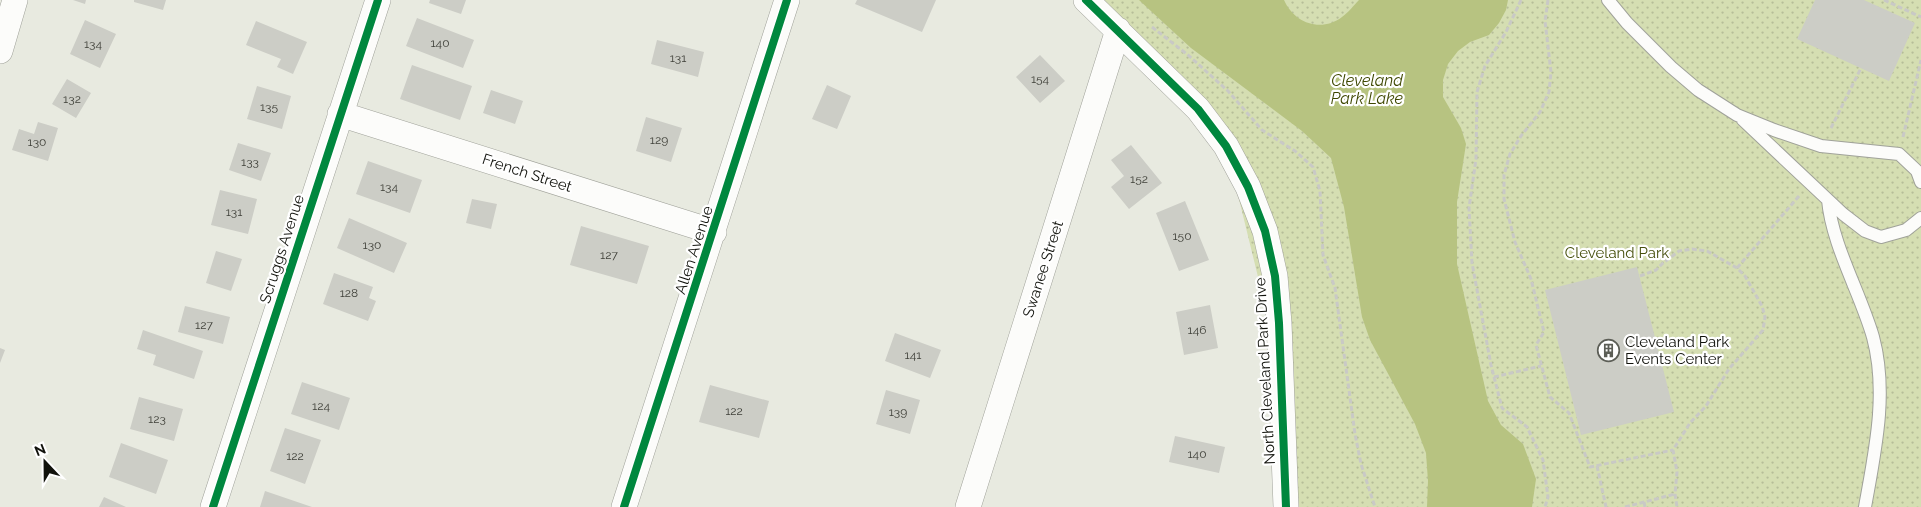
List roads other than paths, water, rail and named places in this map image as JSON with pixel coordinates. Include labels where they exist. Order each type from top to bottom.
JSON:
[{"type":"street","points":[[0,51],[15,0]]},
{"type":"street","name":"Scruggs Avenue","points":[[214,507],[378,0]]},
{"type":"street","name":"Allen Avenue","points":[[624,507],[714,232],[787,0]]},
{"type":"street","name":"North Cleveland Park Drive","points":[[1086,0],[1198,109],[1226,146],[1248,187],[1265,231],[1275,276],[1279,323],[1286,507]]},
{"type":"street","name":"Swanee Street","points":[[968,507],[1118,30]]},
{"type":"street","name":"French Street","points":[[340,114],[714,232]]},
{"type":"lane","points":[[1608,0],[1626,23],[1671,67],[1698,90],[1737,115],[1828,200],[1865,231],[1881,237],[1906,230],[1921,218]]},
{"type":"lane","points":[[1737,115],[1821,146],[1899,154],[1917,172],[1921,182]]},
{"type":"lane","points":[[1828,200],[1830,221],[1873,338],[1879,371],[1880,402],[1874,458],[1865,507]]},
{"type":"water","name":"Cleveland Park Lake","points":[[1139,0],[1284,0],[1294,15],[1301,20],[1317,25],[1334,22],[1359,0],[1508,0],[1506,10],[1499,23],[1489,35],[1470,42],[1458,51],[1448,64],[1443,80],[1443,97],[1461,128],[1466,144],[1457,202],[1457,264],[1488,401],[1501,425],[1523,444],[1536,479],[1532,507],[1427,507],[1426,453],[1415,424],[1370,340],[1362,317],[1344,207],[1331,158],[1302,131],[1191,48]]},
{"type":"place","name":"Cleveland Park Events Center","points":[[1609,351]]},
{"type":"park label","name":"Cleveland Park","points":[[1617,253]]}]
